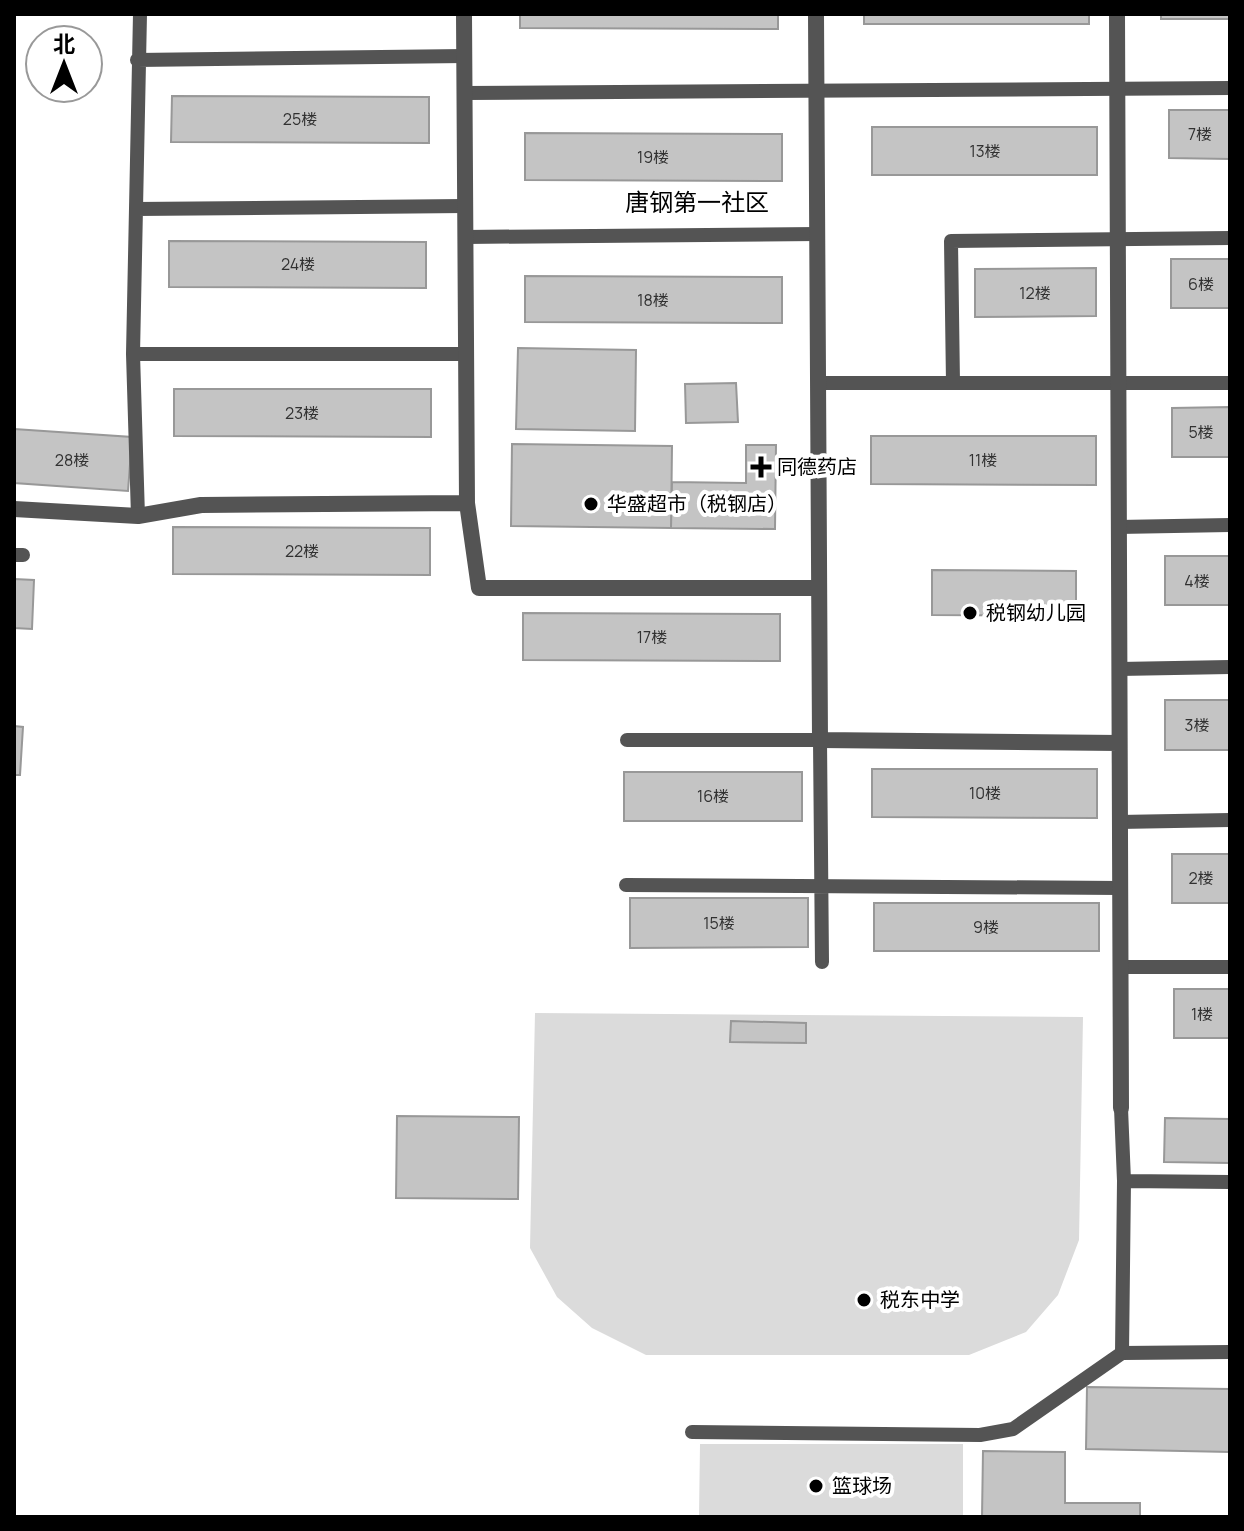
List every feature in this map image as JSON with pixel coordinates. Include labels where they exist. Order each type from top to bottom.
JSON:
[{"type":"street","points":[[464,14],[467,503],[479,588],[819,588]]},
{"type":"street","points":[[816,14],[820,740],[1119,743]]},
{"type":"street","points":[[1117,14],[1121,1108]]},
{"type":"street","points":[[14,509],[138,516],[201,505],[467,503]]},
{"type":"lane","points":[[138,516],[133,354],[140,14]]},
{"type":"lane","points":[[137,60],[465,56]]},
{"type":"lane","points":[[465,93],[1230,88]]},
{"type":"lane","points":[[136,209],[465,206]]},
{"type":"lane","points":[[465,237],[818,234]]},
{"type":"lane","points":[[953,383],[951,241],[1230,238]]},
{"type":"lane","points":[[133,354],[465,354]]},
{"type":"lane","points":[[818,383],[1230,383]]},
{"type":"lane","points":[[1118,527],[1230,525]]},
{"type":"lane","points":[[1119,669],[1230,667]]},
{"type":"lane","points":[[627,740],[820,740],[822,962]]},
{"type":"lane","points":[[1119,822],[1230,820]]},
{"type":"lane","points":[[626,885],[1120,888]]},
{"type":"lane","points":[[1120,967],[1230,967]]},
{"type":"lane","points":[[1121,1108],[1124,1181],[1122,1353]]},
{"type":"lane","points":[[1124,1181],[1230,1182]]},
{"type":"lane","points":[[692,1432],[980,1435],[1013,1429],[1122,1353],[1230,1352]]},
{"type":"shaded area","points":[[535,1013],[1083,1017],[1079,1240],[1058,1295],[1026,1332],[969,1355],[646,1355],[592,1328],[557,1297],[530,1248]]},
{"type":"shaded area","points":[[700,1444],[963,1444],[963,1517],[699,1517]]},
{"type":"building","points":[[520,14],[778,14],[778,29],[520,28]]},
{"type":"building","points":[[864,14],[1089,14],[1089,24],[864,24]]},
{"type":"building","points":[[1161,14],[1230,14],[1230,19],[1161,19]]},
{"type":"building","points":[[172,96],[429,97],[429,143],[171,142]]},
{"type":"building","points":[[1169,110],[1230,110],[1230,159],[1169,158]]},
{"type":"building","points":[[872,127],[1097,127],[1097,175],[872,175]]},
{"type":"building","points":[[525,133],[782,134],[782,181],[525,180]]},
{"type":"building","points":[[169,241],[426,242],[426,288],[169,287]]},
{"type":"building","points":[[1171,259],[1230,259],[1230,308],[1171,308]]},
{"type":"building","points":[[1096,268],[1096,316],[975,317],[975,269]]},
{"type":"building","points":[[525,276],[782,277],[782,323],[525,322]]},
{"type":"building","points":[[518,348],[636,350],[635,431],[516,429]]},
{"type":"building","points":[[736,383],[738,422],[686,423],[685,384]]},
{"type":"building","points":[[174,389],[431,389],[431,437],[174,436]]},
{"type":"building","points":[[1230,407],[1230,457],[1172,457],[1172,408]]},
{"type":"building","points":[[14,429],[132,437],[128,491],[14,483]]},
{"type":"building","points":[[871,436],[1096,436],[1096,485],[871,484]]},
{"type":"building","name":"华盛超市（税钢店）","points":[[512,444],[672,446],[671,528],[511,526]]},
{"type":"building","points":[[746,445],[776,445],[775,529],[671,528],[672,482],[746,483]]},
{"type":"building","points":[[173,527],[430,528],[430,575],[173,574]]},
{"type":"building","points":[[1165,556],[1230,556],[1230,605],[1165,605]]},
{"type":"building","points":[[932,570],[1076,571],[1076,616],[932,615]]},
{"type":"building","points":[[14,579],[34,580],[32,629],[14,628]]},
{"type":"building","points":[[523,613],[780,614],[780,661],[523,660]]},
{"type":"building","points":[[1165,700],[1230,700],[1230,750],[1165,750]]},
{"type":"building","points":[[14,726],[23,727],[20,775],[14,775]]},
{"type":"building","points":[[872,769],[1097,769],[1097,818],[872,817]]},
{"type":"building","points":[[624,772],[802,772],[802,821],[624,821]]},
{"type":"building","points":[[1172,854],[1230,854],[1230,903],[1172,903]]},
{"type":"building","points":[[630,898],[808,898],[808,947],[630,948]]},
{"type":"building","points":[[874,903],[1099,903],[1099,951],[874,951]]},
{"type":"building","points":[[1174,989],[1230,989],[1230,1038],[1174,1038]]},
{"type":"building","points":[[731,1021],[806,1023],[806,1043],[730,1042]]},
{"type":"building","points":[[397,1116],[519,1117],[518,1199],[396,1198]]},
{"type":"building","points":[[1165,1118],[1230,1119],[1230,1163],[1164,1162]]},
{"type":"building","points":[[1087,1387],[1230,1389],[1230,1452],[1086,1449]]},
{"type":"building","points":[[983,1451],[1065,1452],[1065,1503],[1140,1503],[1140,1517],[982,1517]]},
{"type":"place","name":"同德药店","points":[[761,467]]},
{"type":"place","name":"华盛超市（税钢店）","points":[[591,504]]},
{"type":"place","name":"税钢幼儿园","points":[[970,613]]},
{"type":"place","name":"税东中学","points":[[864,1300]]},
{"type":"place","name":"篮球场","points":[[816,1486]]},
{"type":"district","name":"唐钢第一社区","points":[[697,203]]}]
